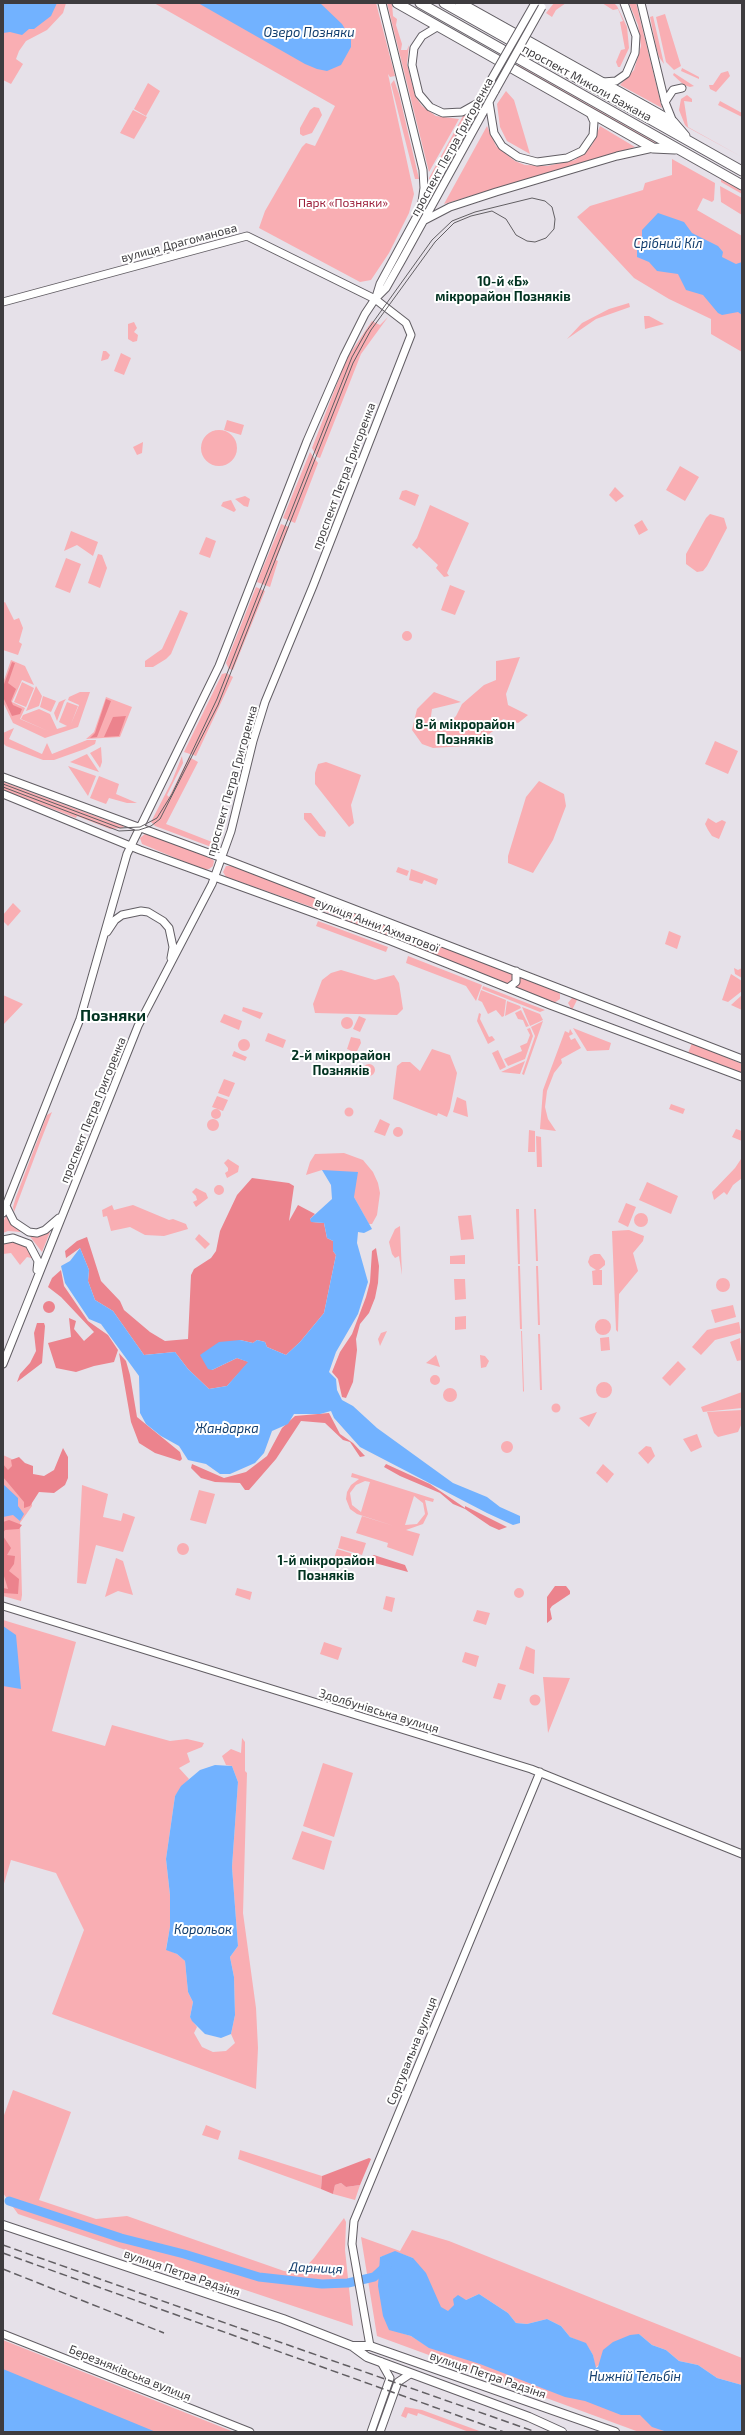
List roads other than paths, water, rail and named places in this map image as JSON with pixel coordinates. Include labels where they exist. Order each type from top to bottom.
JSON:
[{"type":"highway","points":[[397,3],[653,148],[679,149]]},
{"type":"highway","name":"проспект Миколи Бажана","points":[[420,3],[742,185]]},
{"type":"highway","name":"проспект Миколи Бажана","points":[[444,3],[742,171]]},
{"type":"highway","points":[[462,4],[673,122],[695,145]]},
{"type":"main road","points":[[382,3],[423,170],[424,188],[419,212]]},
{"type":"main road","name":"проспект Петра Григоренка","points":[[4,1210],[80,1020],[119,879],[131,846],[219,666],[313,428],[347,350],[375,299],[380,284],[419,212],[535,3]]},
{"type":"main road","points":[[603,82],[614,82],[621,78],[630,68],[634,57],[636,36],[624,3]]},
{"type":"main road","points":[[641,3],[665,102],[673,122]]},
{"type":"main road","name":"проспект Петра Григоренка","points":[[375,299],[386,288],[543,5]]},
{"type":"main road","points":[[437,27],[422,36],[414,48],[412,65],[419,94],[430,107],[443,113],[462,112],[479,102]]},
{"type":"main road","name":"проспект Миколи Бажана","points":[[665,102],[672,90],[682,88]]},
{"type":"main road","points":[[489,102],[494,133],[502,146],[518,157],[537,162],[567,158],[582,151],[593,135],[594,122],[591,114]]},
{"type":"main road","points":[[424,220],[450,207],[496,192],[617,156],[653,148]]},
{"type":"main road","name":"вулиця Драгоманова","points":[[3,302],[247,236],[375,299]]},
{"type":"main road","name":"проспект Петра Григоренка","points":[[3,1364],[138,1026],[214,878],[222,858],[231,831],[253,741],[265,702],[313,586],[411,335],[406,323],[375,299]]},
{"type":"main road","name":"вулиця Анни Ахматової","points":[[3,777],[222,858],[742,1059]]},
{"type":"main road","name":"вулиця Анни Ахматової","points":[[3,794],[214,878],[374,934],[508,988],[742,1078]]},
{"type":"main road","points":[[103,939],[110,926],[122,915],[140,911],[148,912],[163,921],[172,937],[173,946],[169,968]]},
{"type":"main road","points":[[508,988],[516,982],[516,971]]},
{"type":"main road","points":[[4,1210],[14,1222],[29,1232],[37,1233],[45,1230],[62,1214]]},
{"type":"main road","points":[[3,1240],[13,1238],[21,1240],[29,1244],[35,1252],[38,1261],[34,1284]]},
{"type":"main road","name":"Здолбунівська вулиця","points":[[3,1606],[540,1772],[742,1854]]},
{"type":"main road","name":"Сортувальна вулиця","points":[[370,2346],[360,2302],[352,2232],[360,2205],[540,1772]]},
{"type":"main road","name":"вулиця Петра Радзіня","points":[[3,2225],[283,2319],[352,2346],[367,2357],[529,2417],[562,2432]]},
{"type":"main road","name":"Березняківська вулиця","points":[[3,2334],[250,2432]]},
{"type":"main road","name":"вулиця Петра Радзіня","points":[[352,2346],[370,2346],[615,2432]]},
{"type":"main road","points":[[371,2432],[390,2378],[381,2362]]},
{"type":"main road","points":[[380,2432],[398,2382],[410,2374]]},
{"type":"main road","points":[[529,2417],[536,2412],[534,2404]]},
{"type":"water","points":[[3,3],[57,3],[51,16],[34,29],[29,29],[22,35],[10,32],[3,33]]},
{"type":"water","name":"Озеро Позняки","points":[[198,3],[320,3],[342,24],[351,39],[351,47],[341,65],[327,71],[317,69],[305,64]]},
{"type":"water","name":"Срібний Кіл","points":[[658,213],[684,222],[692,233],[718,246],[723,252],[722,257],[736,264],[742,262],[742,315],[738,312],[722,315],[718,313],[703,295],[686,290],[678,274],[657,271],[649,262],[637,257],[637,250],[642,242],[642,230]]},
{"type":"water","name":"Жандарка","points":[[322,1170],[358,1172],[354,1197],[372,1229],[364,1233],[358,1232],[357,1243],[368,1282],[358,1314],[336,1352],[329,1372],[336,1379],[337,1390],[342,1400],[353,1406],[377,1428],[453,1483],[487,1497],[500,1507],[520,1516],[520,1523],[513,1525],[487,1513],[360,1447],[334,1418],[331,1411],[320,1414],[294,1414],[288,1424],[272,1431],[264,1453],[255,1463],[230,1474],[220,1474],[206,1464],[188,1460],[179,1446],[161,1436],[146,1424],[140,1413],[139,1376],[101,1324],[89,1319],[65,1283],[61,1266],[70,1261],[80,1248],[89,1270],[88,1281],[95,1300],[113,1311],[144,1355],[175,1352],[188,1369],[209,1389],[227,1386],[248,1362],[237,1358],[212,1370],[208,1369],[200,1355],[219,1342],[240,1340],[253,1343],[257,1340],[265,1342],[267,1347],[286,1355],[300,1342],[324,1313],[336,1255],[333,1251],[333,1241],[327,1238],[324,1223],[311,1222],[310,1219],[332,1199],[331,1185]]},
{"type":"water","points":[[3,1484],[18,1498],[18,1506],[24,1514],[20,1521],[13,1515],[3,1517]]},
{"type":"water","points":[[3,1626],[16,1635],[21,1689],[3,1686]]},
{"type":"water","name":"Корольок","points":[[215,1765],[232,1766],[238,1782],[232,1867],[238,1946],[230,1957],[234,1977],[235,2015],[231,2034],[221,2038],[205,2034],[192,2021],[190,2017],[193,2002],[188,1992],[185,1961],[177,1954],[166,1950],[170,1927],[170,1895],[166,1859],[175,1796],[181,1786],[200,1770]]},
{"type":"water","name":"Нижній Тельбін","points":[[395,2251],[413,2258],[426,2273],[441,2307],[448,2311],[454,2305],[453,2299],[458,2295],[466,2300],[479,2294],[508,2313],[516,2323],[527,2324],[547,2319],[561,2326],[570,2337],[586,2343],[593,2355],[596,2368],[598,2367],[603,2350],[613,2342],[630,2335],[639,2334],[652,2345],[666,2350],[679,2361],[698,2365],[717,2378],[742,2385],[742,2432],[667,2432],[652,2427],[640,2415],[621,2415],[585,2401],[565,2397],[480,2364],[429,2348],[411,2336],[389,2330],[383,2316],[378,2286],[380,2257]]},
{"type":"water","points":[[3,2369],[156,2432],[3,2432]]},
{"type":"waterway","name":"Дарниця","points":[[9,2201],[121,2238],[184,2254],[259,2277],[322,2284],[348,2283],[374,2277],[387,2265]]},
{"type":"tram line","points":[[3,784],[120,828],[140,827],[157,818],[172,794],[217,699],[352,357],[366,332],[432,240],[452,221],[475,212],[532,198],[545,201],[552,207],[555,219],[554,229],[546,238],[535,242],[527,241],[516,235],[506,219],[492,211],[471,216],[454,223],[435,242],[371,330],[353,363],[218,705],[160,819],[151,826],[139,830],[119,831],[3,787]]},
{"type":"railway","points":[[3,2245],[536,2432]]},
{"type":"railway","points":[[3,2253],[504,2432]]},
{"type":"railway","points":[[3,2269],[164,2333]]},
{"type":"district","name":"10-й «Б» мікрорайон Позняків","points":[[503,290]]},
{"type":"district","name":"8-й мікрорайон Позняків","points":[[465,732]]},
{"type":"district","name":"Позняки","points":[[113,1016]]},
{"type":"district","name":"2-й мікрорайон Позняків","points":[[341,1064]]},
{"type":"district","name":"1-й мікрорайон Позняків","points":[[326,1568]]},
{"type":"park label","name":"Парк «Позняки»","points":[[343,203]]}]
